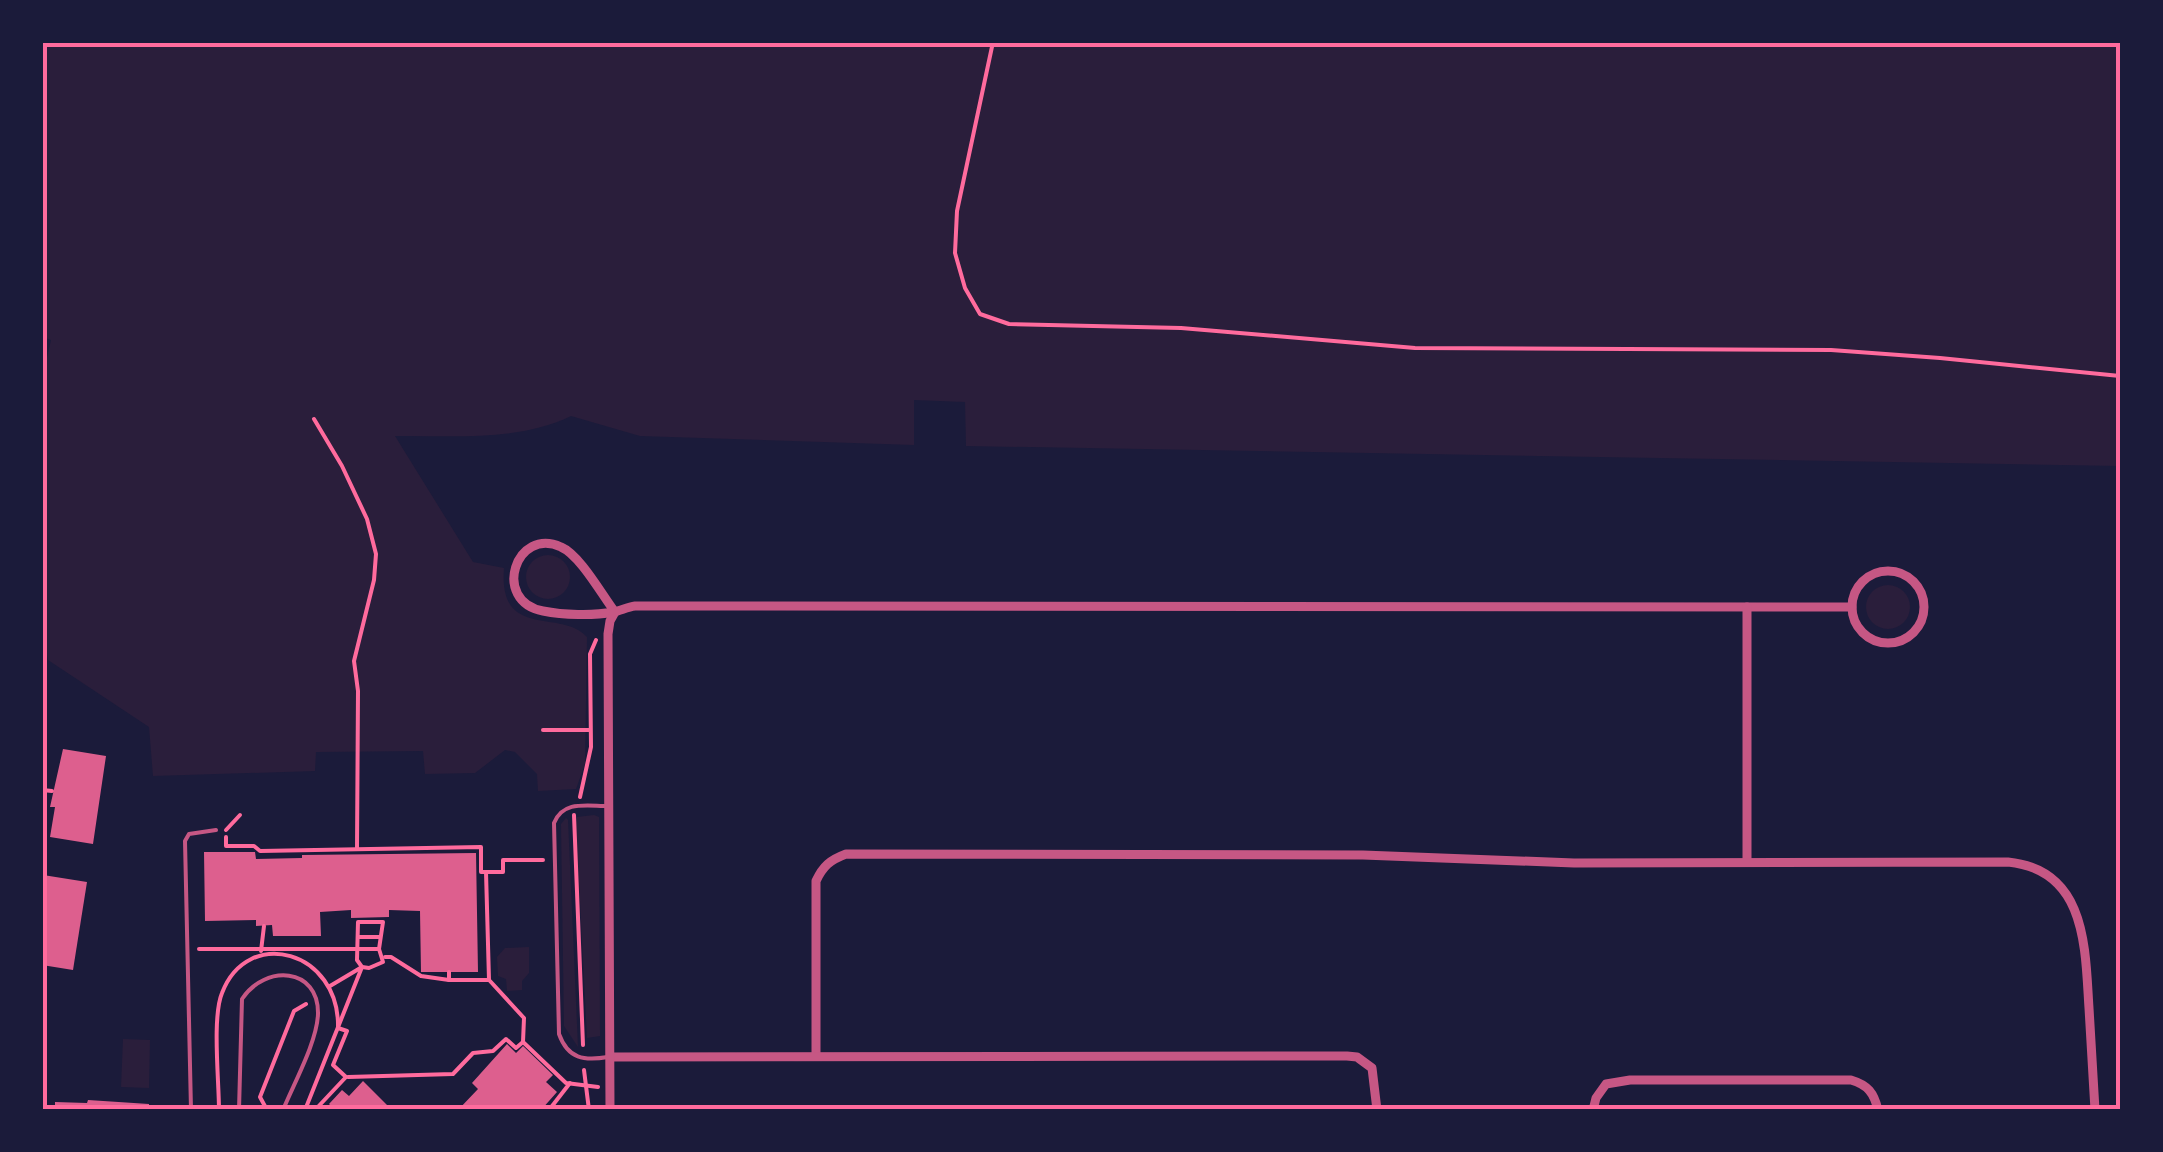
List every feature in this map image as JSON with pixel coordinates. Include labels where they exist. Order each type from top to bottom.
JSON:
[{"type":"street","points":[[615,612],[565,548],[544,543],[531,546],[520,556],[514,584],[519,596],[528,606],[559,613],[615,612],[635,606],[1852,607]]},
{"type":"street","points":[[1888,571],[1900,573],[1918,586],[1924,608],[1916,631],[1894,643],[1882,643],[1861,630],[1852,607],[1854,596],[1867,578],[1888,571]]},
{"type":"street","points":[[1747,606],[1747,862]]},
{"type":"street","points":[[610,1110],[608,634],[615,612]]},
{"type":"street","points":[[816,1056],[816,881],[832,859],[846,854],[1363,855],[1520,862],[2008,862],[2034,868],[2056,883],[2074,907],[2083,932],[2096,1110]]},
{"type":"street","points":[[610,1056],[1357,1056],[1372,1068],[1376,1110]]},
{"type":"street","points":[[1593,1110],[1600,1090],[1616,1081],[1828,1080],[1863,1084],[1870,1090],[1878,1110]]},
{"type":"lane","points":[[608,806],[571,806],[558,814],[554,823],[558,1034],[576,1057],[589,1060],[610,1056]]},
{"type":"lane","points":[[190,1110],[186,837],[198,831],[216,830]]},
{"type":"lane","points":[[240,1110],[242,999],[259,979],[280,974],[310,990],[316,999],[318,1016],[284,1110]]},
{"type":"path","points":[[994,42],[957,210],[955,253],[965,288],[980,314],[1008,324],[1181,328],[1414,348],[1831,350],[2120,376]]},
{"type":"path","points":[[314,419],[367,519],[376,554],[374,580],[354,661],[358,691],[357,849]]},
{"type":"path","points":[[580,796],[590,762],[590,654],[594,643]]},
{"type":"path","points":[[543,730],[590,730]]},
{"type":"path","points":[[42,790],[52,792]]},
{"type":"path","points":[[240,815],[226,830],[226,846],[254,846],[260,851],[481,847],[481,872],[503,872],[503,860],[543,860]]},
{"type":"path","points":[[574,815],[583,1045],[595,1042]]},
{"type":"path","points":[[216,830],[226,830]]},
{"type":"path","points":[[314,1110],[346,1077],[454,1074],[474,1053],[493,1051],[506,1039],[516,1048],[523,1042],[524,1018],[488,980],[486,872]]},
{"type":"path","points":[[330,986],[362,966],[384,962],[380,949],[383,922],[358,922],[357,950],[362,966]]},
{"type":"path","points":[[260,957],[264,926]]},
{"type":"path","points":[[357,937],[380,938]]},
{"type":"path","points":[[187,949],[380,949]]},
{"type":"path","points":[[292,949],[292,956]]},
{"type":"path","points":[[220,1110],[220,997],[232,976],[260,957],[292,956],[312,966],[330,986],[338,1009],[338,1028]]},
{"type":"path","points":[[383,957],[392,957],[421,976],[488,980]]},
{"type":"path","points":[[305,1110],[362,966]]},
{"type":"path","points":[[449,972],[449,980]]},
{"type":"path","points":[[495,987],[501,979]]},
{"type":"path","points":[[267,1110],[260,1097],[294,1011],[306,1004]]},
{"type":"path","points":[[338,1028],[347,1031],[333,1065],[346,1077]]},
{"type":"path","points":[[523,1042],[566,1083],[598,1086]]},
{"type":"path","points":[[584,1069],[588,1110]]},
{"type":"path","points":[[549,1110],[570,1084]]},
{"type":"shaded area","points":[[43,43],[2120,43],[2120,466],[966,446],[965,402],[914,400],[914,445],[640,436],[571,416],[507,433],[395,436],[473,562],[504,568],[505,591],[511,605],[521,614],[562,624],[587,637],[585,764],[576,789],[538,791],[537,774],[515,752],[505,750],[475,773],[425,774],[423,751],[316,752],[315,771],[153,776],[149,727],[48,660],[42,621],[42,380],[51,340],[43,337]]},
{"type":"shaded area","points":[[548,555],[564,561],[570,577],[564,593],[548,599],[532,593],[526,577],[532,561]]},
{"type":"shaded area","points":[[1888,585],[1903,592],[1910,607],[1903,622],[1888,629],[1873,622],[1866,607],[1873,592]]},
{"type":"shaded area","points":[[577,817],[599,817],[600,1036],[587,1038],[576,823]]},
{"type":"shaded area","points":[[566,818],[578,1047],[564,1026],[561,824]]},
{"type":"shaded area","points":[[529,947],[529,973],[522,981],[522,990],[507,991],[506,979],[498,976],[497,957],[505,948]]},
{"type":"shaded area","points":[[123,1039],[150,1040],[149,1088],[121,1087]]},
{"type":"building","points":[[63,749],[106,756],[93,844],[50,837],[55,807],[50,807]]},
{"type":"building","points":[[204,852],[255,852],[256,859],[476,853],[478,972],[421,972],[420,911],[389,910],[389,917],[351,918],[351,910],[320,912],[321,936],[273,936],[272,925],[256,926],[256,920],[205,921]]},
{"type":"building","points":[[43,875],[87,882],[73,970],[42,965]]},
{"type":"building","points":[[507,1044],[516,1053],[523,1046],[553,1075],[546,1082],[557,1092],[541,1110],[458,1110],[478,1089],[472,1083]]},
{"type":"building","points":[[363,1081],[392,1110],[335,1110],[329,1104],[342,1090],[349,1096]]},
{"type":"building","points":[[55,1102],[149,1104],[149,1110],[55,1110]]}]
